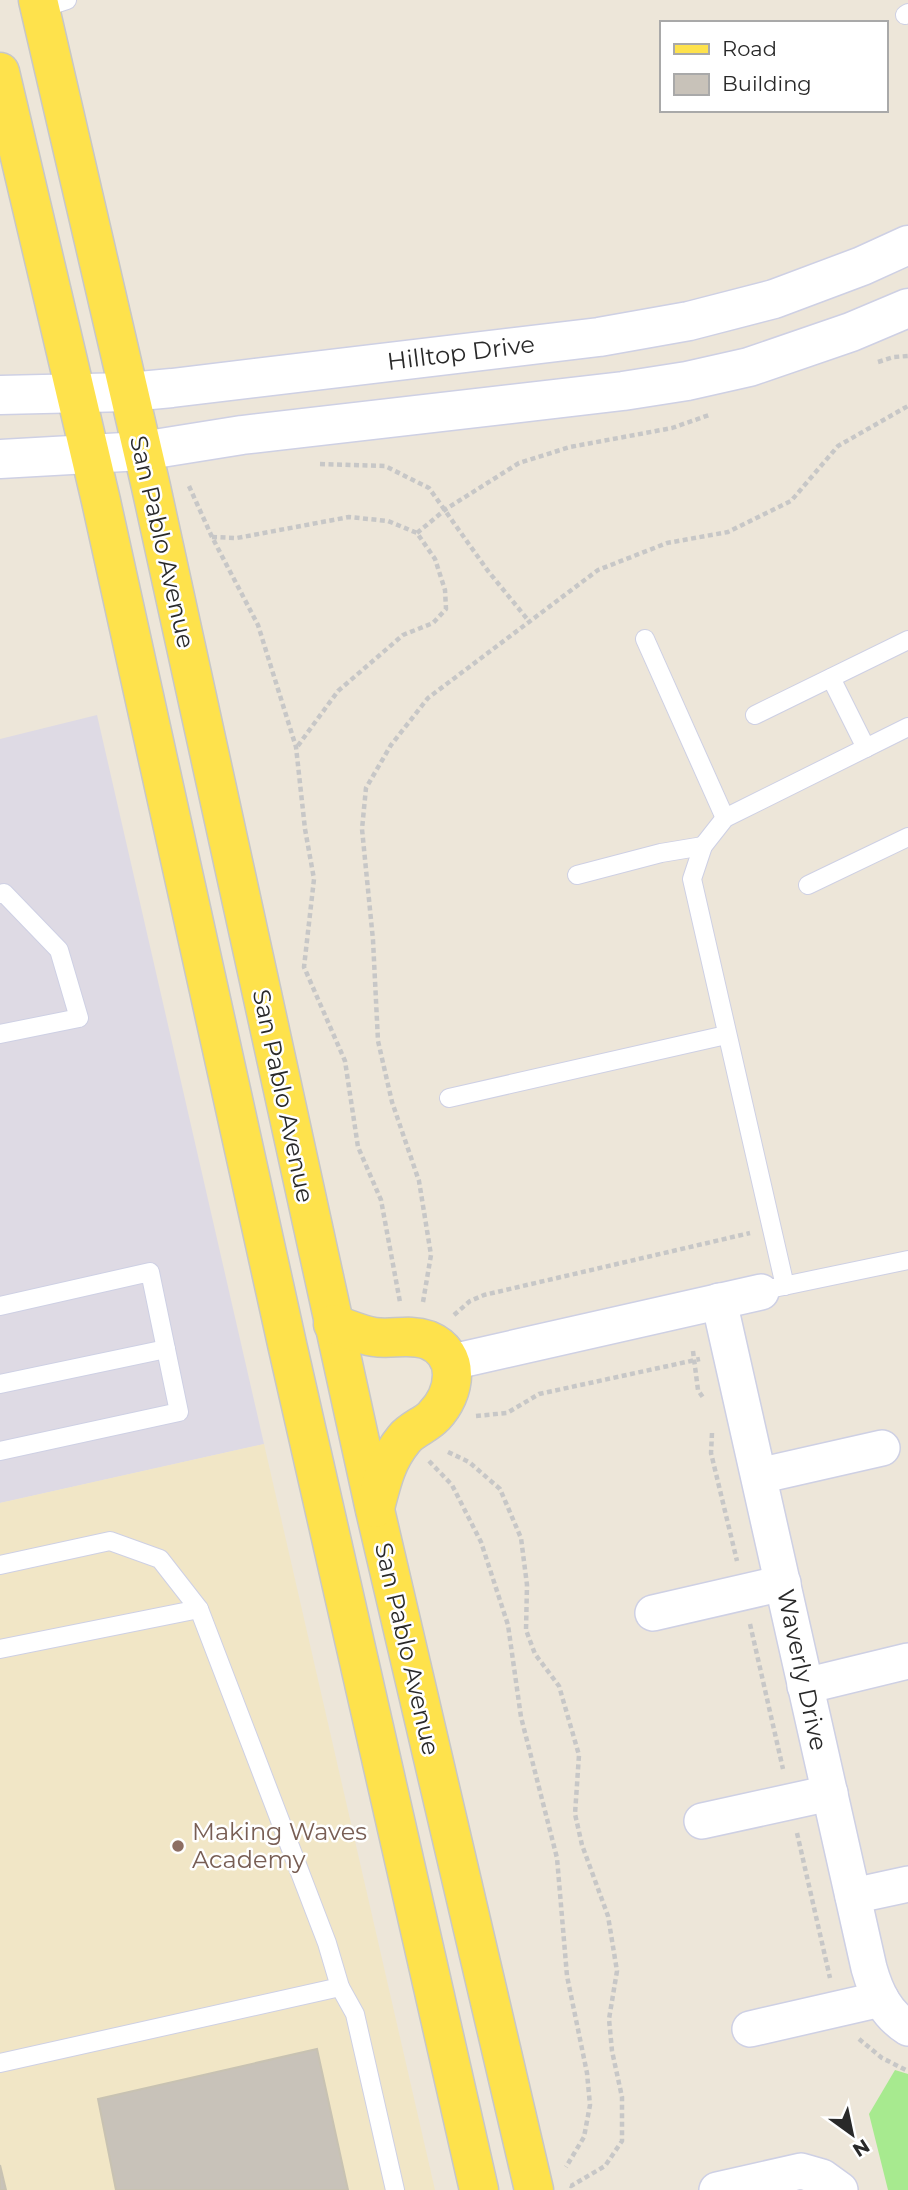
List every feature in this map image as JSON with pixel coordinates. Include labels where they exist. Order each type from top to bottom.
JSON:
[{"type":"main road","name":"San Pablo Avenue","points":[[48,3],[129,392],[375,1510],[552,2180]]},
{"type":"main road","name":"San Pablo Avenue","points":[[0,72],[101,501],[286,1344],[479,2190]]},
{"type":"main road","name":"Hilltop Drive","points":[[0,395],[129,392],[599,337],[689,321],[774,299],[862,266],[908,245]]},
{"type":"main road","points":[[0,458],[142,451],[242,435],[687,381],[762,363],[851,332],[908,308]]},
{"type":"main road","points":[[333,1324],[375,1338],[415,1336],[443,1349],[452,1362],[450,1391],[434,1417],[406,1436],[385,1467],[375,1510]]},
{"type":"street","points":[[452,1362],[773,1289]]},
{"type":"street","name":"Waverly Drive","points":[[719,1301],[869,1968],[881,1999],[889,2011],[908,2028]]},
{"type":"street","points":[[759,1476],[882,1448]]},
{"type":"street","points":[[653,1613],[783,1583]]},
{"type":"street","points":[[805,1686],[908,1661]]},
{"type":"street","points":[[702,1821],[830,1793]]},
{"type":"street","points":[[853,1896],[908,1884]]},
{"type":"street","points":[[750,2029],[881,1999]]},
{"type":"street","points":[[717,2190],[801,2171],[822,2177],[840,2190]]},
{"type":"lane","points":[[645,639],[725,818]]},
{"type":"lane","points":[[755,715],[908,640]]},
{"type":"lane","points":[[831,678],[866,748]]},
{"type":"lane","points":[[908,727],[725,818],[702,846],[692,879],[771,1228],[773,1289],[908,1259]]},
{"type":"lane","points":[[808,885],[908,837]]},
{"type":"lane","points":[[578,875],[661,853],[702,846]]},
{"type":"lane","points":[[0,894],[4,894],[59,950],[79,1017],[0,1034]]},
{"type":"lane","points":[[449,1098],[726,1035]]},
{"type":"lane","points":[[0,1306],[150,1272],[179,1412],[0,1451]]},
{"type":"lane","points":[[0,1384],[166,1349]]},
{"type":"lane","points":[[0,1565],[110,1541],[160,1559],[198,1609],[327,1944],[340,1987],[355,2014],[395,2190]]},
{"type":"lane","points":[[0,1649],[198,1609]]},
{"type":"lane","points":[[0,2063],[340,1987]]},
{"type":"path","points":[[868,365],[908,356]]},
{"type":"path","points":[[420,1310],[428,1283],[431,1255],[419,1181],[392,1102],[378,1041],[373,940],[362,830],[366,788],[391,745],[428,698],[528,620],[598,570],[667,543],[728,531],[791,501],[838,446],[908,407]]},
{"type":"path","points":[[417,533],[446,509],[519,463],[570,447],[671,428],[710,415]]},
{"type":"path","points":[[309,465],[385,467],[429,488],[488,571],[528,620]]},
{"type":"path","points":[[185,477],[212,537],[258,625],[296,747],[304,830],[314,879],[304,967],[345,1061],[358,1147],[382,1200],[402,1309]]},
{"type":"path","points":[[212,537],[237,538],[349,517],[388,521],[417,533],[435,559],[445,590],[446,608],[433,623],[403,635],[338,691],[296,747]]},
{"type":"path","points":[[484,1295],[771,1228]]},
{"type":"path","points":[[470,1417],[497,1416],[516,1409],[540,1394],[731,1353]]},
{"type":"path","points":[[433,1453],[426,1458],[452,1485],[481,1542],[508,1625],[521,1717],[557,1858],[567,1976],[587,2073],[590,2105],[584,2137],[552,2180],[572,2186],[605,2166],[622,2141],[622,2097],[612,2052],[609,2019],[617,1971],[608,1916],[582,1845],[575,1814],[579,1755],[559,1686],[535,1654],[526,1630],[527,1585],[521,1538],[500,1489],[469,1462],[439,1448]]},
{"type":"shaded area","points":[[97,715],[264,1444],[0,1503],[0,739]]},
{"type":"shaded area","name":"Making Waves Academy","points":[[264,1444],[435,2190],[0,2190],[0,1503]]},
{"type":"green space","points":[[895,2070],[908,2074],[908,2190],[888,2190],[869,2114]]},
{"type":"building","points":[[317,2049],[348,2190],[116,2190],[98,2099]]},
{"type":"building","points":[[0,2165],[6,2190],[0,2190]]},
{"type":"place","name":"Making Waves Academy","points":[[178,1846]]}]
